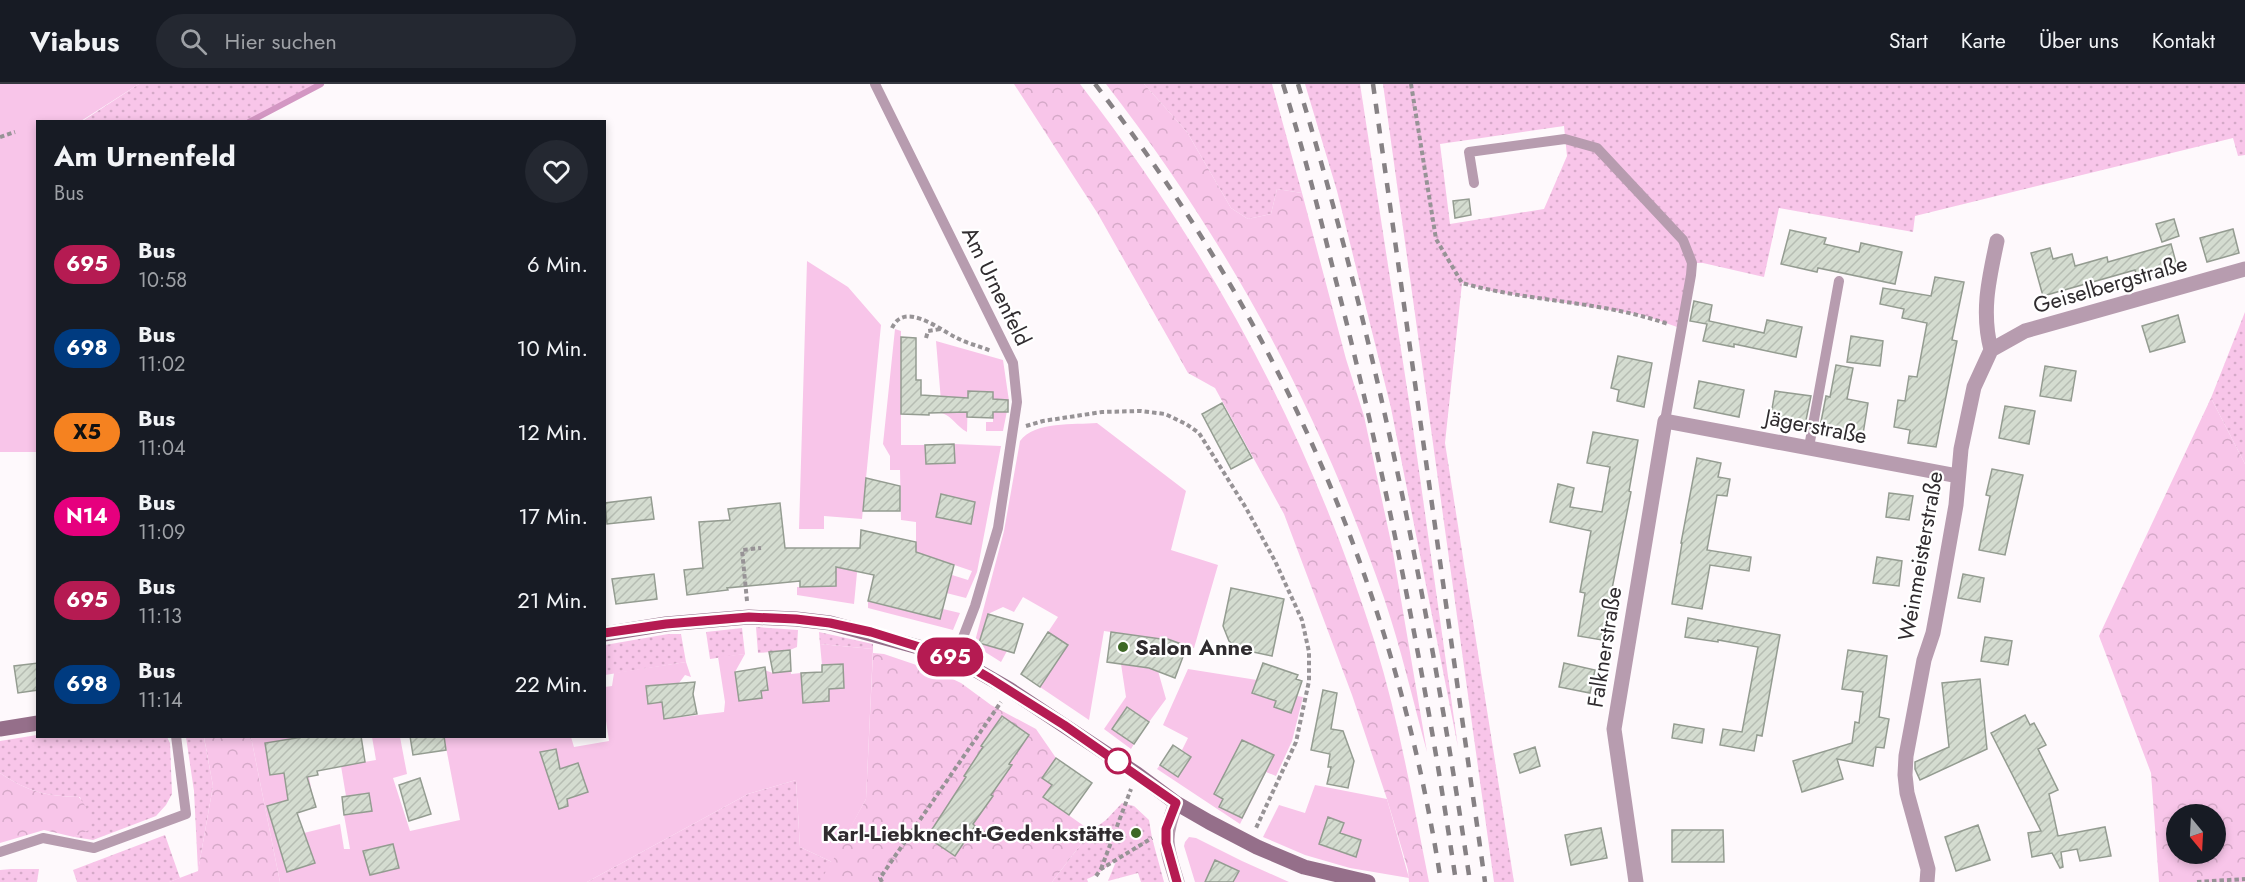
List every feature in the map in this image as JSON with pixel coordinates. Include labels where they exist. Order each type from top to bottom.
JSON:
[{"type":"street","points":[[1991,350],[1987,334],[1986,297],[1996,241]]},
{"type":"street","name":"Geiselbergstraße","points":[[1991,350],[2025,331],[2245,269]]},
{"type":"street","name":"Weinmeisterstraße","points":[[1927,882],[1928,868],[1906,793],[1905,765],[1924,660],[1933,633],[1945,569],[1956,505],[1960,449],[1974,387],[1991,350]]},
{"type":"street","name":"Jägerstraße","points":[[1665,420],[1958,476]]},
{"type":"street","name":"Falknerstraße","points":[[1636,882],[1614,729],[1665,420]]},
{"type":"street","points":[[606,634],[666,624],[749,617],[796,619],[830,623],[871,632],[955,658],[1009,689],[1137,774],[1176,803],[1249,843],[1304,867],[1368,882]]},
{"type":"street","points":[[0,729],[36,723]]},
{"type":"street","points":[[1176,803],[1166,829],[1166,843],[1177,882]]},
{"type":"lane","name":"Am Urnenfeld","points":[[875,84],[1013,363],[1017,402],[998,528],[975,606],[955,658]]},
{"type":"lane","points":[[1473,183],[1469,152],[1565,139],[1597,148],[1683,240],[1692,263],[1691,275],[1665,420]]},
{"type":"lane","points":[[1809,447],[1839,281]]},
{"type":"lane","points":[[0,852],[43,838],[94,848],[186,814],[176,738]]},
{"type":"path","points":[[1412,84],[1436,239],[1462,283],[1496,292],[1643,315],[1680,328]]},
{"type":"path","points":[[0,137],[15,132]]},
{"type":"path","points":[[892,328],[900,319],[910,316],[923,319],[955,337],[1011,358]]},
{"type":"path","points":[[926,338],[928,331],[932,329],[942,330]]},
{"type":"path","points":[[1014,430],[1043,421],[1102,412],[1141,411],[1165,414],[1199,432],[1246,508],[1275,561],[1302,620],[1309,652],[1309,681],[1296,742],[1249,843]]},
{"type":"path","points":[[749,617],[742,550],[761,548]]},
{"type":"path","points":[[882,882],[880,878],[1002,700]]},
{"type":"path","points":[[1096,876],[1101,869],[1137,774]]},
{"type":"path","points":[[1101,869],[1166,829]]},
{"type":"path","points":[[2197,882],[2245,879]]},
{"type":"green space","points":[[0,84],[139,84],[83,120],[36,120],[36,452],[0,452]]},
{"type":"green space","points":[[139,84],[321,84],[251,120],[84,120]]},
{"type":"green space","points":[[1014,84],[1080,84],[1173,215],[1215,282],[1253,350],[1320,492],[1349,566],[1375,643],[1398,732],[1429,882],[1409,882],[1408,870],[1387,799],[1352,695],[1284,514],[1215,388],[1188,373],[1098,214]]},
{"type":"green space","points":[[1106,84],[1144,84],[1187,132],[1231,208],[1248,219],[1271,214],[1277,189],[1302,193],[1346,359],[1364,416],[1392,547],[1427,752],[1384,598],[1330,460],[1300,394],[1231,267],[1151,144]]},
{"type":"green space","points":[[1144,84],[1272,84],[1302,193],[1277,189],[1271,214],[1248,219],[1231,208],[1187,132]]},
{"type":"green space","points":[[1305,84],[1360,84],[1411,414],[1458,747],[1391,408],[1337,191]]},
{"type":"green space","points":[[1383,84],[2245,84],[2245,155],[2238,156],[2233,138],[1915,216],[1913,232],[1779,208],[1764,277],[1703,263],[1692,263],[1680,328],[1643,315],[1496,292],[1462,283],[1445,443],[1514,882],[1494,882]],"holes":[[[1564,126],[1567,156],[1544,209],[1450,224],[1440,144]]]},
{"type":"green space","points":[[807,261],[848,287],[881,325],[862,519],[824,516],[824,529],[799,529]]},
{"type":"green space","points":[[2245,312],[2245,464],[2211,398]]},
{"type":"green space","points":[[895,329],[901,331],[901,445],[925,445],[926,464],[955,463],[954,444],[1001,446],[977,572],[966,598],[911,584],[914,563],[968,580],[972,571],[916,552],[916,522],[901,520],[900,470],[890,470],[890,456],[883,444]]},
{"type":"green space","points":[[936,341],[1003,360],[1009,401],[1003,431],[986,431],[986,422],[993,422],[993,392],[968,392],[967,432],[942,413]]},
{"type":"green space","points":[[2211,398],[2245,464],[2245,882],[2159,882],[2151,773],[2099,636]]},
{"type":"green space","points":[[1097,423],[1186,491],[1171,550],[1218,565],[1194,648],[1161,637],[1150,668],[1158,671],[1166,699],[1149,722],[1127,707],[1112,729],[1134,744],[1131,749],[1104,729],[1126,697],[1121,664],[1134,666],[1138,636],[1104,631],[1089,720],[1040,687],[1068,645],[1048,632],[1058,617],[1023,597],[1014,612],[1003,607],[988,614],[979,642],[1007,651],[1001,662],[974,645],[1004,531],[1020,441],[1035,430],[1045,427]]},
{"type":"green space","points":[[836,548],[859,552],[854,604],[797,595],[797,587],[836,586]]},
{"type":"green space","points":[[868,601],[940,619],[943,609],[960,613],[953,630],[868,608]]},
{"type":"green space","points":[[756,627],[798,630],[797,647],[790,650],[758,653]]},
{"type":"green space","points":[[742,628],[745,654],[710,659],[706,632]]},
{"type":"green space","points":[[819,632],[873,644],[873,649],[820,644]]},
{"type":"green space","points":[[668,634],[681,634],[686,662],[606,675],[606,645]]},
{"type":"green space","points":[[820,644],[873,649],[866,799],[832,862],[800,847],[796,780],[748,794],[587,882],[280,882],[251,738],[303,738],[265,744],[270,775],[284,773],[309,777],[312,793],[267,807],[287,871],[315,862],[304,833],[340,824],[344,849],[350,849],[344,815],[372,811],[369,793],[346,796],[341,766],[376,760],[372,738],[400,738],[407,774],[393,778],[410,831],[460,820],[444,738],[571,738],[574,747],[609,741],[606,721],[606,687],[612,686],[614,673],[686,662],[691,677],[685,675],[679,683],[646,686],[648,704],[662,702],[665,719],[724,712],[725,702],[718,657],[745,654],[735,672],[739,701],[762,698],[761,691],[768,689],[767,676],[759,677],[758,668],[773,673],[791,671],[791,674],[801,673],[803,703],[829,701],[829,689],[844,688],[843,664],[822,665]]},
{"type":"green space","points":[[873,653],[884,654],[940,673],[961,683],[991,705],[1036,729],[1056,758],[1042,778],[1052,785],[1043,797],[1091,831],[1052,882],[820,882],[866,799]]},
{"type":"green space","points":[[1188,669],[1257,680],[1252,693],[1276,701],[1291,713],[1297,696],[1303,697],[1292,741],[1276,776],[1266,772],[1240,824],[1157,769],[1160,765],[1178,777],[1191,757],[1182,750],[1188,738],[1163,725]]},
{"type":"green space","points":[[36,735],[36,738],[168,738],[170,743],[172,794],[156,816],[93,840],[74,837],[89,829],[80,797],[38,792],[0,773],[0,741]]},
{"type":"green space","points":[[186,738],[204,738],[213,786],[198,871],[194,791]]},
{"type":"green space","points":[[204,738],[251,738],[280,882],[169,882],[198,871],[213,786]]},
{"type":"green space","points":[[0,773],[38,792],[79,797],[91,814],[89,830],[74,837],[44,830],[0,843]]},
{"type":"green space","points":[[796,780],[800,847],[832,862],[821,882],[587,882],[748,794]]},
{"type":"green space","points":[[1315,785],[1387,799],[1409,878],[1350,868],[1305,855],[1263,837],[1279,805],[1305,813]]},
{"type":"green space","points":[[1122,803],[1134,806],[1149,820],[1164,882],[1141,882],[1138,873],[1108,881],[1117,859],[1087,879],[1088,882],[1052,882],[1091,831],[1106,820]]},
{"type":"green space","points":[[165,835],[180,878],[169,882],[77,882],[73,870]]},
{"type":"green space","points":[[1189,837],[1196,838],[1289,882],[1233,882],[1238,871],[1215,860],[1205,882],[1195,882],[1184,846]]},
{"type":"green space","points":[[39,869],[37,882],[0,882],[0,870]]},
{"type":"building","points":[[1469,199],[1471,215],[1455,218],[1453,201]]},
{"type":"building","points":[[2174,219],[2179,236],[2162,242],[2156,224]]},
{"type":"building","points":[[2233,229],[2239,253],[2207,262],[2200,238]]},
{"type":"building","points":[[1790,230],[1826,238],[1824,244],[1859,252],[1861,243],[1902,252],[1895,284],[1818,268],[1817,272],[1781,264]]},
{"type":"building","points":[[2171,244],[2178,270],[2138,281],[2135,270],[2043,296],[2031,253],[2050,248],[2053,259],[2072,254],[2075,266],[2107,257],[2108,262]]},
{"type":"building","points":[[1935,277],[1964,282],[1952,340],[1957,341],[1936,447],[1908,443],[1910,430],[1894,427],[1898,400],[1905,401],[1909,376],[1917,377],[1927,323],[1902,318],[1904,309],[1880,304],[1883,288],[1931,296]]},
{"type":"building","points":[[1694,301],[1712,305],[1709,321],[1764,333],[1767,320],[1802,327],[1796,357],[1734,344],[1734,347],[1703,341],[1707,324],[1690,321]]},
{"type":"building","points":[[2178,315],[2185,342],[2150,352],[2142,326]]},
{"type":"building","points":[[1851,336],[1883,341],[1880,366],[1847,362]]},
{"type":"building","points":[[901,337],[916,338],[916,380],[921,380],[921,395],[968,398],[968,391],[993,392],[993,399],[1008,400],[1008,412],[993,412],[993,418],[967,417],[967,412],[929,413],[929,415],[901,414]]},
{"type":"building","points":[[1618,356],[1652,363],[1644,407],[1617,401],[1619,390],[1611,388]]},
{"type":"building","points":[[1836,365],[1853,368],[1847,399],[1868,403],[1863,434],[1820,427],[1826,396],[1830,397]]},
{"type":"building","points":[[2045,366],[2076,371],[2071,401],[2040,396]]},
{"type":"building","points":[[1699,381],[1744,390],[1739,417],[1694,408]]},
{"type":"building","points":[[1775,391],[1811,396],[1805,425],[1770,421]]},
{"type":"building","points":[[1222,403],[1252,458],[1231,469],[1202,414]]},
{"type":"building","points":[[2005,406],[2035,411],[2029,444],[1999,438]]},
{"type":"building","points":[[1593,432],[1638,440],[1629,491],[1631,492],[1602,640],[1578,636],[1585,593],[1580,592],[1591,531],[1550,522],[1558,484],[1574,488],[1570,507],[1602,512],[1610,467],[1587,463]]},
{"type":"building","points":[[954,444],[955,463],[926,464],[925,445]]},
{"type":"building","points":[[1697,458],[1721,463],[1718,477],[1730,479],[1727,496],[1717,495],[1707,550],[1751,557],[1749,571],[1710,565],[1702,609],[1672,604]]},
{"type":"building","points":[[1992,469],[2023,475],[2005,555],[1979,550],[1990,496],[1986,495]]},
{"type":"building","points":[[866,478],[900,486],[900,511],[863,511]]},
{"type":"building","points":[[1889,493],[1913,496],[1909,520],[1886,517]]},
{"type":"building","points":[[941,494],[975,502],[971,524],[936,517]]},
{"type":"building","points":[[651,497],[654,519],[607,524],[606,503]]},
{"type":"building","points":[[780,503],[785,548],[860,548],[861,530],[916,542],[916,552],[954,565],[940,619],[868,601],[874,575],[836,567],[836,586],[800,587],[800,581],[727,588],[728,590],[687,595],[684,570],[703,568],[699,522],[730,520],[728,509]]},
{"type":"building","points":[[1877,557],[1902,561],[1899,586],[1873,583]]},
{"type":"building","points":[[654,574],[657,599],[616,604],[612,579]]},
{"type":"building","points":[[1963,574],[1984,578],[1980,602],[1958,598]]},
{"type":"building","points":[[1231,588],[1284,599],[1272,656],[1239,649],[1229,641],[1223,626]]},
{"type":"building","points":[[988,614],[1023,624],[1014,653],[979,643]]},
{"type":"building","points":[[1688,618],[1780,635],[1762,736],[1757,735],[1754,751],[1720,745],[1723,729],[1742,732],[1758,647],[1685,637]]},
{"type":"building","points":[[1048,632],[1068,645],[1040,687],[1021,674]]},
{"type":"building","points":[[1111,632],[1161,639],[1162,637],[1187,646],[1175,678],[1149,668],[1107,662]]},
{"type":"building","points":[[1985,637],[2012,641],[2008,665],[1981,661]]},
{"type":"building","points":[[790,650],[791,671],[773,673],[769,652]]},
{"type":"building","points":[[1848,650],[1887,656],[1879,717],[1889,719],[1884,748],[1876,747],[1873,766],[1837,759],[1843,779],[1802,792],[1793,761],[1852,743],[1855,722],[1859,723],[1863,692],[1842,689]]},
{"type":"building","points":[[36,663],[36,690],[18,693],[14,666]]},
{"type":"building","points":[[1263,663],[1298,675],[1296,679],[1302,681],[1291,713],[1274,707],[1276,701],[1252,693]]},
{"type":"building","points":[[1564,663],[1595,670],[1590,693],[1559,687]]},
{"type":"building","points":[[843,664],[844,688],[829,689],[829,701],[803,703],[801,673],[822,672],[822,665]]},
{"type":"building","points":[[765,667],[768,690],[761,691],[762,698],[739,701],[735,672]]},
{"type":"building","points":[[1980,679],[1987,749],[1920,780],[1915,769],[1915,762],[1949,747],[1942,683]]},
{"type":"building","points":[[695,682],[693,694],[697,714],[664,719],[662,702],[648,704],[646,686]]},
{"type":"building","points":[[1323,690],[1337,693],[1331,729],[1343,731],[1354,761],[1348,788],[1327,784],[1331,767],[1328,767],[1330,754],[1311,750]]},
{"type":"building","points":[[1127,707],[1149,722],[1134,744],[1112,729]]},
{"type":"building","points":[[2025,715],[2030,725],[2034,723],[2046,745],[2038,749],[2058,790],[2049,794],[2058,836],[2105,827],[2111,856],[2080,861],[2077,849],[2061,852],[2063,867],[2060,868],[2052,853],[2032,857],[2028,833],[2041,831],[1991,733]]},
{"type":"building","points":[[1002,716],[1029,735],[1009,764],[1012,765],[991,795],[993,796],[973,824],[975,826],[955,856],[927,837],[966,777],[964,776],[983,747],[981,746]]},
{"type":"building","points":[[1674,724],[1704,729],[1702,743],[1672,738]]},
{"type":"building","points":[[296,738],[361,738],[365,762],[317,771],[318,775],[307,777],[316,807],[297,813],[315,863],[287,872],[267,806],[288,800],[284,773],[270,775],[265,743]]},
{"type":"building","points":[[410,738],[444,738],[446,750],[413,755]]},
{"type":"building","points":[[1242,740],[1274,755],[1242,818],[1219,807],[1223,799],[1214,794]]},
{"type":"building","points":[[1173,745],[1191,757],[1178,777],[1160,765]]},
{"type":"building","points":[[1535,747],[1540,766],[1520,773],[1514,754]]},
{"type":"building","points":[[556,749],[560,769],[578,763],[588,792],[567,799],[568,806],[559,809],[540,752]]},
{"type":"building","points":[[1056,758],[1092,783],[1069,815],[1043,797],[1052,785],[1042,778]]},
{"type":"building","points":[[420,778],[431,814],[409,821],[399,785]]},
{"type":"building","points":[[369,793],[372,811],[344,815],[342,797]]},
{"type":"building","points":[[1328,817],[1344,823],[1340,833],[1361,840],[1356,857],[1319,844]]},
{"type":"building","points":[[1978,825],[1990,860],[1956,871],[1945,837]]},
{"type":"building","points":[[1601,828],[1607,858],[1571,865],[1565,835]]},
{"type":"building","points":[[1672,830],[1723,830],[1724,862],[1672,862]]},
{"type":"building","points":[[393,844],[399,868],[370,875],[363,851]]},
{"type":"building","points":[[1215,860],[1239,871],[1233,882],[1205,882]]},
{"type":"waterway","points":[[253,120],[321,84]]},
{"type":"railway","points":[[1095,84],[1161,174],[1220,267],[1273,362],[1319,460],[1360,561],[1393,665],[1420,772],[1441,882]]},
{"type":"railway","points":[[1283,84],[1323,228],[1388,502],[1432,729],[1456,882]]},
{"type":"railway","points":[[1298,84],[1353,280],[1399,480],[1438,681],[1470,882]]},
{"type":"railway","points":[[1373,84],[1485,882]]},
{"type":"bus line","name":"695","points":[[606,633],[666,624],[749,617],[796,619],[830,623],[871,632],[955,658],[1009,689],[1064,725],[1176,803],[1166,829],[1166,843],[1177,882]]},
{"type":"place","name":"Salon Anne","points":[[1123,647]]},
{"type":"place","name":"Karl-Liebknecht-Gedenkstätte","points":[[1136,833]]}]
